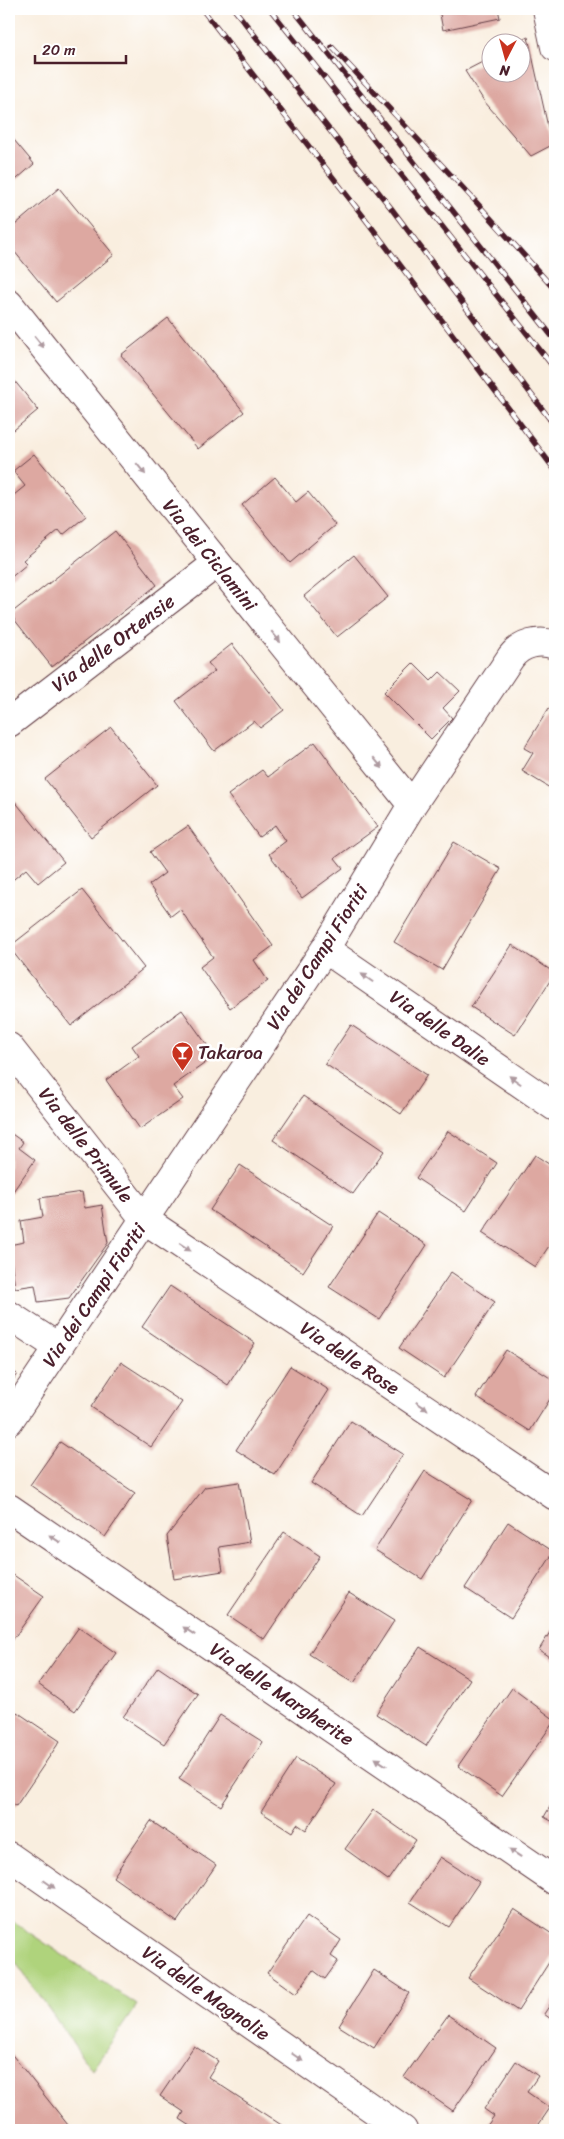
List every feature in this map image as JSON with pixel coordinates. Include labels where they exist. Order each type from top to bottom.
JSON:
[{"type":"street","points":[[547,9],[555,47]]},
{"type":"street","name":"Via dei Ciclamini","points":[[9,304],[412,805]]},
{"type":"street","name":"Via delle Ortensie","points":[[10,719],[217,563]]},
{"type":"street","name":"Via dei Campi Fioriti","points":[[9,1421],[325,949],[412,805],[516,651],[532,644],[544,642],[555,645]]},
{"type":"street","name":"Via delle Dalie","points":[[325,949],[555,1108]]},
{"type":"street","name":"Via delle Primule","points":[[9,1047],[145,1220]]},
{"type":"street","name":"Via delle Rose","points":[[145,1220],[555,1496]]},
{"type":"street","points":[[9,1315],[58,1347]]},
{"type":"street","name":"Via delle Margherite","points":[[9,1508],[555,1881]]},
{"type":"street","name":"Via delle Magnolie","points":[[9,1856],[403,2130]]},
{"type":"green space","points":[[9,1919],[137,2005],[92,2070],[9,1953]]},
{"type":"building","points":[[439,9],[498,9],[500,18],[443,30]]},
{"type":"building","points":[[532,55],[552,145],[531,156],[484,101],[465,71],[482,62],[482,82],[532,82]]},
{"type":"building","points":[[9,134],[34,164],[9,186]]},
{"type":"building","points":[[59,188],[114,255],[56,302],[9,245],[9,230]]},
{"type":"building","points":[[168,318],[244,412],[198,449],[121,355]]},
{"type":"building","points":[[9,374],[38,410],[9,434]]},
{"type":"building","points":[[34,454],[86,516],[63,535],[59,530],[23,560],[27,564],[9,579],[9,499],[25,486],[13,471]]},
{"type":"building","points":[[275,477],[296,502],[308,492],[335,525],[290,563],[242,505]]},
{"type":"building","points":[[115,531],[157,585],[52,667],[10,614]]},
{"type":"building","points":[[354,555],[388,597],[337,637],[304,596]]},
{"type":"building","points":[[232,644],[284,710],[260,728],[254,721],[214,751],[176,701],[215,671],[208,663]]},
{"type":"building","points":[[413,663],[431,681],[440,672],[460,691],[443,708],[452,718],[431,739],[384,692]]},
{"type":"building","points":[[549,708],[555,712],[555,780],[550,788],[522,771],[533,753],[524,748]]},
{"type":"building","points":[[111,727],[157,785],[91,837],[45,779]]},
{"type":"building","points":[[315,742],[378,827],[335,858],[343,868],[302,898],[269,854],[286,841],[275,825],[259,837],[228,795],[262,770],[268,777]]},
{"type":"building","points":[[9,794],[64,862],[38,883],[26,869],[9,883]]},
{"type":"building","points":[[188,826],[273,946],[254,960],[268,981],[230,1008],[200,967],[213,957],[180,909],[171,916],[149,885],[165,873],[150,852]]},
{"type":"building","points":[[454,842],[501,869],[442,970],[394,942]]},
{"type":"building","points":[[82,890],[144,968],[71,1026],[9,947]]},
{"type":"building","points":[[512,945],[555,973],[515,1035],[471,1007]]},
{"type":"building","points":[[182,1010],[215,1056],[173,1086],[183,1099],[140,1129],[106,1080],[139,1056],[132,1046]]},
{"type":"building","points":[[351,1025],[427,1075],[401,1114],[325,1064]]},
{"type":"building","points":[[303,1096],[384,1151],[353,1194],[273,1140]]},
{"type":"building","points":[[448,1131],[497,1163],[466,1211],[416,1178]]},
{"type":"building","points":[[9,1132],[23,1142],[19,1148],[35,1160],[9,1197]]},
{"type":"building","points":[[535,1155],[555,1168],[555,1237],[535,1267],[482,1233]]},
{"type":"building","points":[[240,1165],[333,1226],[303,1272],[210,1210]]},
{"type":"building","points":[[82,1192],[85,1208],[102,1205],[108,1243],[69,1298],[38,1302],[35,1285],[15,1288],[9,1245],[24,1242],[21,1221],[43,1217],[40,1198]]},
{"type":"building","points":[[378,1213],[427,1245],[379,1319],[329,1287]]},
{"type":"building","points":[[451,1272],[495,1302],[444,1378],[399,1348]]},
{"type":"building","points":[[170,1286],[255,1343],[228,1385],[142,1327]]},
{"type":"building","points":[[506,1350],[555,1381],[555,1391],[530,1431],[476,1397]]},
{"type":"building","points":[[121,1362],[182,1402],[151,1447],[91,1407]]},
{"type":"building","points":[[290,1366],[329,1390],[275,1475],[236,1450]]},
{"type":"building","points":[[9,1368],[17,1374],[9,1386]]},
{"type":"building","points":[[351,1421],[403,1454],[362,1516],[311,1483]]},
{"type":"building","points":[[60,1442],[135,1493],[105,1537],[30,1485]]},
{"type":"building","points":[[425,1471],[472,1500],[422,1579],[375,1550]]},
{"type":"building","points":[[239,1482],[250,1542],[219,1547],[223,1571],[174,1579],[167,1536],[205,1487]]},
{"type":"building","points":[[508,1522],[554,1552],[511,1618],[465,1588]]},
{"type":"building","points":[[284,1532],[320,1556],[264,1639],[228,1615]]},
{"type":"building","points":[[9,1572],[44,1596],[9,1645]]},
{"type":"building","points":[[349,1593],[394,1621],[354,1683],[309,1654]]},
{"type":"building","points":[[555,1624],[555,1661],[539,1650]]},
{"type":"building","points":[[79,1627],[116,1653],[75,1711],[38,1684]]},
{"type":"building","points":[[420,1647],[470,1679],[426,1746],[376,1714]]},
{"type":"building","points":[[158,1667],[198,1694],[164,1744],[123,1717]]},
{"type":"building","points":[[512,1688],[555,1720],[502,1796],[458,1766]]},
{"type":"building","points":[[17,1712],[60,1741],[16,1806],[9,1801],[9,1724]]},
{"type":"building","points":[[220,1715],[263,1742],[221,1806],[179,1779]]},
{"type":"building","points":[[296,1758],[336,1784],[306,1830],[297,1824],[292,1832],[261,1812]]},
{"type":"building","points":[[555,1798],[555,1823],[544,1817]]},
{"type":"building","points":[[373,1810],[416,1840],[388,1880],[345,1849]]},
{"type":"building","points":[[151,1821],[216,1865],[177,1922],[113,1877]]},
{"type":"building","points":[[440,1857],[479,1882],[449,1927],[410,1902]]},
{"type":"building","points":[[514,1909],[555,1936],[555,1953],[518,2011],[468,1978]]},
{"type":"building","points":[[307,1916],[341,1940],[331,1956],[338,1961],[325,1979],[313,1970],[296,1994],[267,1973]]},
{"type":"building","points":[[374,1970],[409,1993],[374,2048],[339,2026]]},
{"type":"building","points":[[555,1997],[555,2022],[544,2014]]},
{"type":"building","points":[[448,2015],[496,2048],[453,2111],[404,2077]]},
{"type":"building","points":[[194,2046],[218,2061],[208,2077],[289,2130],[197,2130],[180,2119],[184,2112],[160,2096]]},
{"type":"building","points":[[9,2051],[72,2130],[13,2130],[9,2124]]},
{"type":"building","points":[[516,2061],[538,2076],[527,2092],[550,2108],[535,2130],[484,2130],[494,2116],[484,2109]]},
{"type":"railway","points":[[202,9],[363,216],[555,470]]},
{"type":"railway","points":[[234,9],[391,208],[555,426]]},
{"type":"railway","points":[[270,9],[555,369]]},
{"type":"railway","points":[[293,9],[555,340]]},
{"type":"railway","points":[[332,47],[555,290]]},
{"type":"place","name":"Takaroa","points":[[182,1071]]}]
